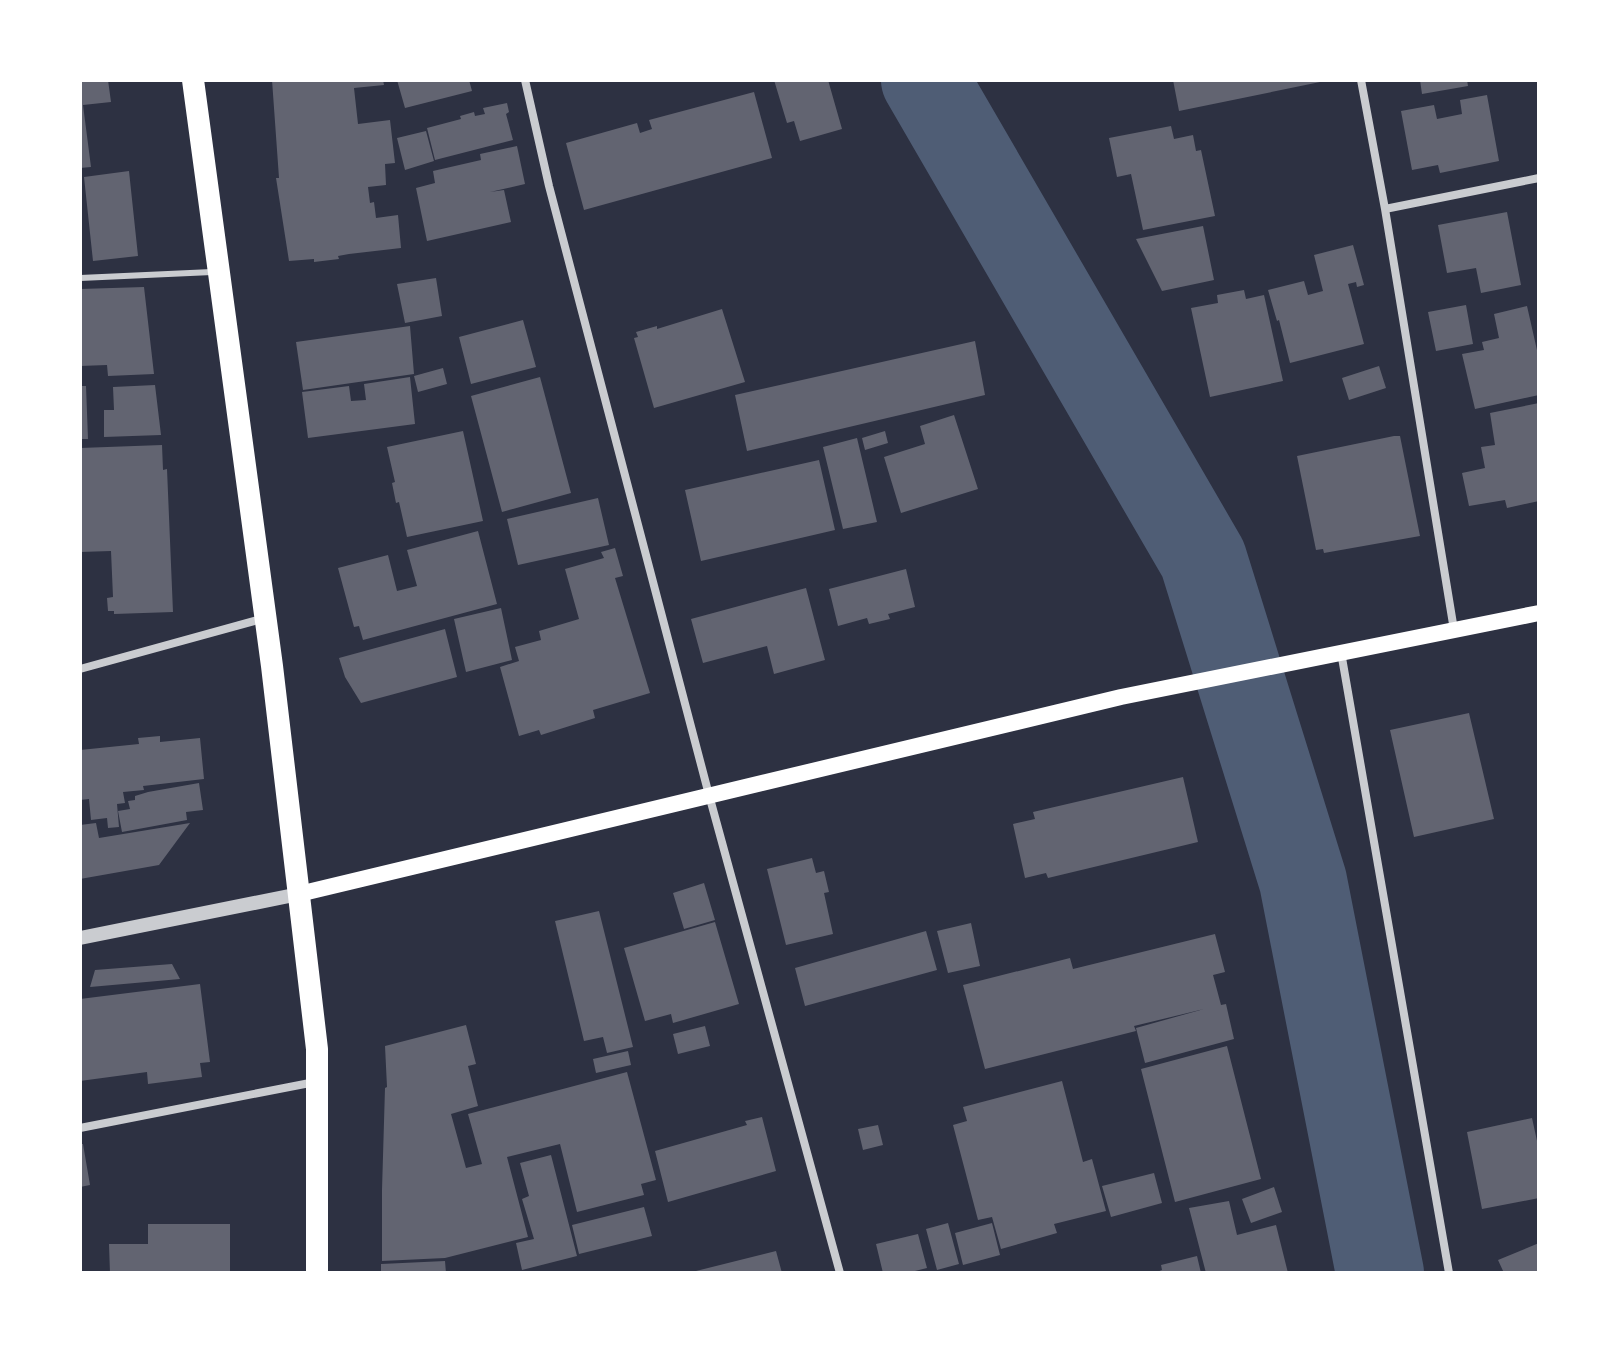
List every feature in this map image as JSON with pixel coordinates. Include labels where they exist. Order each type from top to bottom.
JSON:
[{"type":"highway","points":[[193,80],[266,618],[317,1049],[317,1273]]},
{"type":"main road","points":[[299,894],[1121,697],[1539,613]]},
{"type":"street","points":[[525,80],[549,186],[709,795],[840,1273]]},
{"type":"street","points":[[1361,80],[1454,630]]},
{"type":"street","points":[[1385,209],[1539,178]]},
{"type":"street","points":[[80,669],[266,618]]},
{"type":"street","points":[[1341,652],[1449,1273]]},
{"type":"street","points":[[80,938],[299,894]]},
{"type":"street","points":[[80,1128],[317,1081]]},
{"type":"lane","points":[[80,278],[219,271]]},
{"type":"building","points":[[80,80],[108,80],[111,102],[83,105],[91,167],[80,168]]},
{"type":"building","points":[[272,80],[383,80],[384,85],[354,88],[358,124],[390,120],[395,163],[385,164],[386,185],[368,187],[376,218],[398,215],[401,248],[314,262],[314,259],[289,261],[276,178],[279,178]]},
{"type":"building","points":[[397,80],[469,80],[472,91],[405,108]]},
{"type":"building","points":[[774,80],[828,80],[842,129],[800,141],[794,121],[787,123]]},
{"type":"building","points":[[1173,80],[1325,80],[1325,81],[1179,111]]},
{"type":"building","points":[[1420,80],[1467,80],[1468,86],[1422,94]]},
{"type":"building","points":[[754,92],[772,158],[584,210],[566,143],[637,123],[640,133],[652,129],[649,120]]},
{"type":"building","points":[[1487,95],[1499,161],[1440,173],[1438,165],[1412,170],[1401,111],[1434,105],[1437,119],[1462,114],[1460,100]]},
{"type":"building","points":[[507,103],[509,112],[506,114],[513,140],[435,160],[427,128],[461,119],[460,116],[474,112],[475,116],[485,114],[483,108]]},
{"type":"building","points":[[1171,126],[1174,139],[1193,135],[1196,151],[1201,150],[1215,216],[1143,230],[1131,174],[1117,177],[1109,138]]},
{"type":"building","points":[[426,131],[434,161],[405,170],[397,138]]},
{"type":"building","points":[[517,146],[525,184],[490,192],[504,190],[511,222],[427,241],[416,188],[435,183],[433,171],[481,160],[480,154]]},
{"type":"building","points":[[129,171],[138,256],[93,261],[84,177]]},
{"type":"building","points":[[1507,212],[1521,285],[1481,293],[1476,268],[1447,273],[1438,225]]},
{"type":"building","points":[[1203,226],[1214,280],[1162,291],[1136,239]]},
{"type":"building","points":[[1353,245],[1364,285],[1357,287],[1356,282],[1348,284],[1364,344],[1290,363],[1268,290],[1304,281],[1308,295],[1323,291],[1314,255]]},
{"type":"building","points":[[436,278],[442,316],[405,323],[397,284]]},
{"type":"building","points":[[144,287],[154,374],[108,376],[107,365],[80,366],[80,289]]},
{"type":"building","points":[[1244,290],[1246,299],[1264,295],[1283,381],[1210,397],[1191,308],[1218,303],[1217,295]]},
{"type":"building","points":[[1466,305],[1473,344],[1436,351],[1428,312]]},
{"type":"building","points":[[1527,306],[1539,359],[1539,395],[1475,409],[1462,354],[1484,350],[1482,342],[1499,338],[1494,314]]},
{"type":"building","points":[[722,309],[745,382],[654,408],[634,338],[638,337],[636,332],[657,326],[657,329]]},
{"type":"building","points":[[523,320],[536,367],[471,384],[459,337]]},
{"type":"building","points":[[410,326],[414,374],[303,390],[296,342]]},
{"type":"building","points":[[975,341],[985,395],[747,451],[735,395]]},
{"type":"building","points":[[1379,366],[1386,388],[1349,400],[1342,378]]},
{"type":"building","points":[[443,368],[447,384],[418,392],[414,376]]},
{"type":"building","points":[[410,377],[415,424],[308,438],[302,392],[349,386],[351,401],[366,400],[364,384]]},
{"type":"building","points":[[540,377],[571,493],[502,512],[471,396]]},
{"type":"building","points":[[155,385],[161,435],[104,437],[104,410],[114,410],[113,387]]},
{"type":"building","points":[[80,386],[86,386],[88,439],[80,439]]},
{"type":"building","points":[[1539,403],[1539,501],[1507,508],[1505,500],[1469,506],[1462,473],[1485,468],[1481,447],[1495,445],[1490,413]]},
{"type":"building","points":[[954,415],[978,489],[901,513],[884,457],[925,444],[920,426]]},
{"type":"building","points":[[463,431],[483,521],[407,537],[399,502],[396,503],[387,447]]},
{"type":"building","points":[[885,431],[888,443],[865,450],[862,438]]},
{"type":"building","points":[[1400,436],[1420,536],[1324,553],[1323,549],[1316,550],[1297,456]]},
{"type":"building","points":[[857,438],[877,522],[843,529],[823,447]]},
{"type":"building","points":[[162,445],[163,470],[167,469],[173,612],[114,614],[114,611],[108,611],[107,598],[113,597],[111,551],[80,552],[80,448]]},
{"type":"building","points":[[819,460],[835,530],[701,561],[685,490]]},
{"type":"building","points":[[598,498],[609,545],[518,565],[507,519]]},
{"type":"building","points":[[478,531],[497,604],[363,640],[359,626],[354,627],[338,568],[388,555],[397,591],[417,586],[407,550]]},
{"type":"building","points":[[615,548],[623,576],[615,578],[650,693],[593,710],[595,718],[541,735],[539,730],[519,736],[500,667],[519,661],[515,647],[541,640],[539,631],[579,619],[565,569],[604,558],[601,552]]},
{"type":"building","points":[[906,569],[915,607],[888,614],[890,619],[869,624],[867,618],[838,626],[829,589]]},
{"type":"building","points":[[806,588],[825,660],[774,674],[767,646],[703,663],[691,619]]},
{"type":"building","points":[[501,608],[512,660],[466,672],[454,619]]},
{"type":"building","points":[[445,629],[457,677],[361,703],[345,677],[339,658]]},
{"type":"building","points":[[1469,713],[1494,819],[1414,837],[1390,730]]},
{"type":"building","points":[[160,736],[160,742],[200,738],[204,779],[143,786],[144,790],[123,792],[125,803],[117,804],[119,827],[108,828],[107,818],[91,820],[89,799],[80,800],[80,750],[139,744],[138,738]]},
{"type":"building","points":[[1183,777],[1198,842],[1048,878],[1046,873],[1025,878],[1013,824],[1035,819],[1033,812]]},
{"type":"building","points":[[199,783],[203,810],[186,812],[187,820],[122,832],[118,811],[130,809],[128,801],[135,800],[135,796]]},
{"type":"building","points":[[96,823],[99,838],[190,823],[159,865],[80,879],[80,825]]},
{"type":"building","points":[[812,858],[816,873],[824,871],[829,892],[824,893],[833,934],[786,945],[767,869]]},
{"type":"building","points":[[704,883],[715,920],[684,929],[673,893]]},
{"type":"building","points":[[599,911],[633,1047],[607,1053],[603,1037],[584,1041],[555,921]]},
{"type":"building","points":[[715,922],[739,1004],[673,1023],[671,1014],[645,1021],[624,948]]},
{"type":"building","points":[[971,923],[980,966],[948,973],[937,931]]},
{"type":"building","points":[[926,931],[937,970],[805,1006],[795,968]]},
{"type":"building","points":[[1215,934],[1225,972],[1213,975],[1221,1005],[1226,1004],[1234,1039],[1145,1063],[1136,1028],[1204,1009],[1134,1026],[1136,1031],[985,1069],[963,985],[1070,958],[1073,969]]},
{"type":"building","points":[[172,964],[180,979],[90,987],[95,970]]},
{"type":"building","points":[[200,984],[210,1062],[200,1063],[202,1077],[148,1084],[147,1072],[80,1081],[80,999]]},
{"type":"building","points":[[466,1025],[476,1064],[468,1066],[478,1106],[451,1114],[466,1168],[482,1164],[468,1114],[627,1072],[656,1180],[641,1184],[644,1195],[577,1212],[560,1144],[507,1157],[528,1237],[445,1258],[382,1261],[387,1087],[385,1046]]},
{"type":"building","points":[[705,1026],[710,1046],[678,1054],[673,1034]]},
{"type":"building","points":[[1227,1046],[1261,1179],[1175,1202],[1141,1069]]},
{"type":"building","points":[[628,1051],[631,1065],[596,1073],[593,1059]]},
{"type":"building","points":[[1062,1081],[1083,1162],[1092,1159],[1106,1211],[1054,1224],[1057,1233],[1001,1249],[992,1217],[978,1220],[953,1125],[967,1121],[963,1107]]},
{"type":"building","points":[[762,1117],[776,1171],[668,1202],[655,1151],[747,1125],[745,1121]]},
{"type":"building","points":[[1532,1118],[1539,1150],[1539,1198],[1482,1209],[1467,1132]]},
{"type":"building","points":[[878,1125],[883,1145],[863,1150],[858,1129]]},
{"type":"building","points":[[80,1144],[83,1144],[90,1185],[80,1187]]},
{"type":"building","points":[[551,1155],[577,1256],[522,1270],[516,1243],[534,1239],[522,1199],[529,1196],[520,1163]]},
{"type":"building","points":[[1154,1173],[1162,1203],[1111,1217],[1102,1186]]},
{"type":"building","points":[[1274,1187],[1282,1212],[1251,1223],[1242,1199]]},
{"type":"building","points":[[1229,1201],[1237,1235],[1276,1225],[1288,1273],[1206,1273],[1189,1208]]},
{"type":"building","points":[[644,1207],[652,1236],[579,1254],[572,1225]]},
{"type":"building","points":[[948,1223],[959,1264],[937,1270],[926,1229]]},
{"type":"building","points":[[992,1223],[1000,1255],[963,1265],[955,1233]]},
{"type":"building","points":[[148,1224],[230,1224],[230,1273],[110,1273],[109,1244],[148,1244]]},
{"type":"building","points":[[918,1234],[927,1268],[907,1273],[883,1273],[876,1244]]},
{"type":"building","points":[[1539,1243],[1539,1273],[1504,1273],[1498,1260]]},
{"type":"building","points":[[776,1251],[782,1273],[692,1272]]},
{"type":"building","points":[[1197,1256],[1201,1273],[1154,1273],[1162,1270],[1161,1265]]},
{"type":"building","points":[[445,1261],[446,1273],[381,1273],[381,1264]]},
{"type":"waterway","points":[[925,80],[1203,559],[1303,881],[1380,1273]]}]
